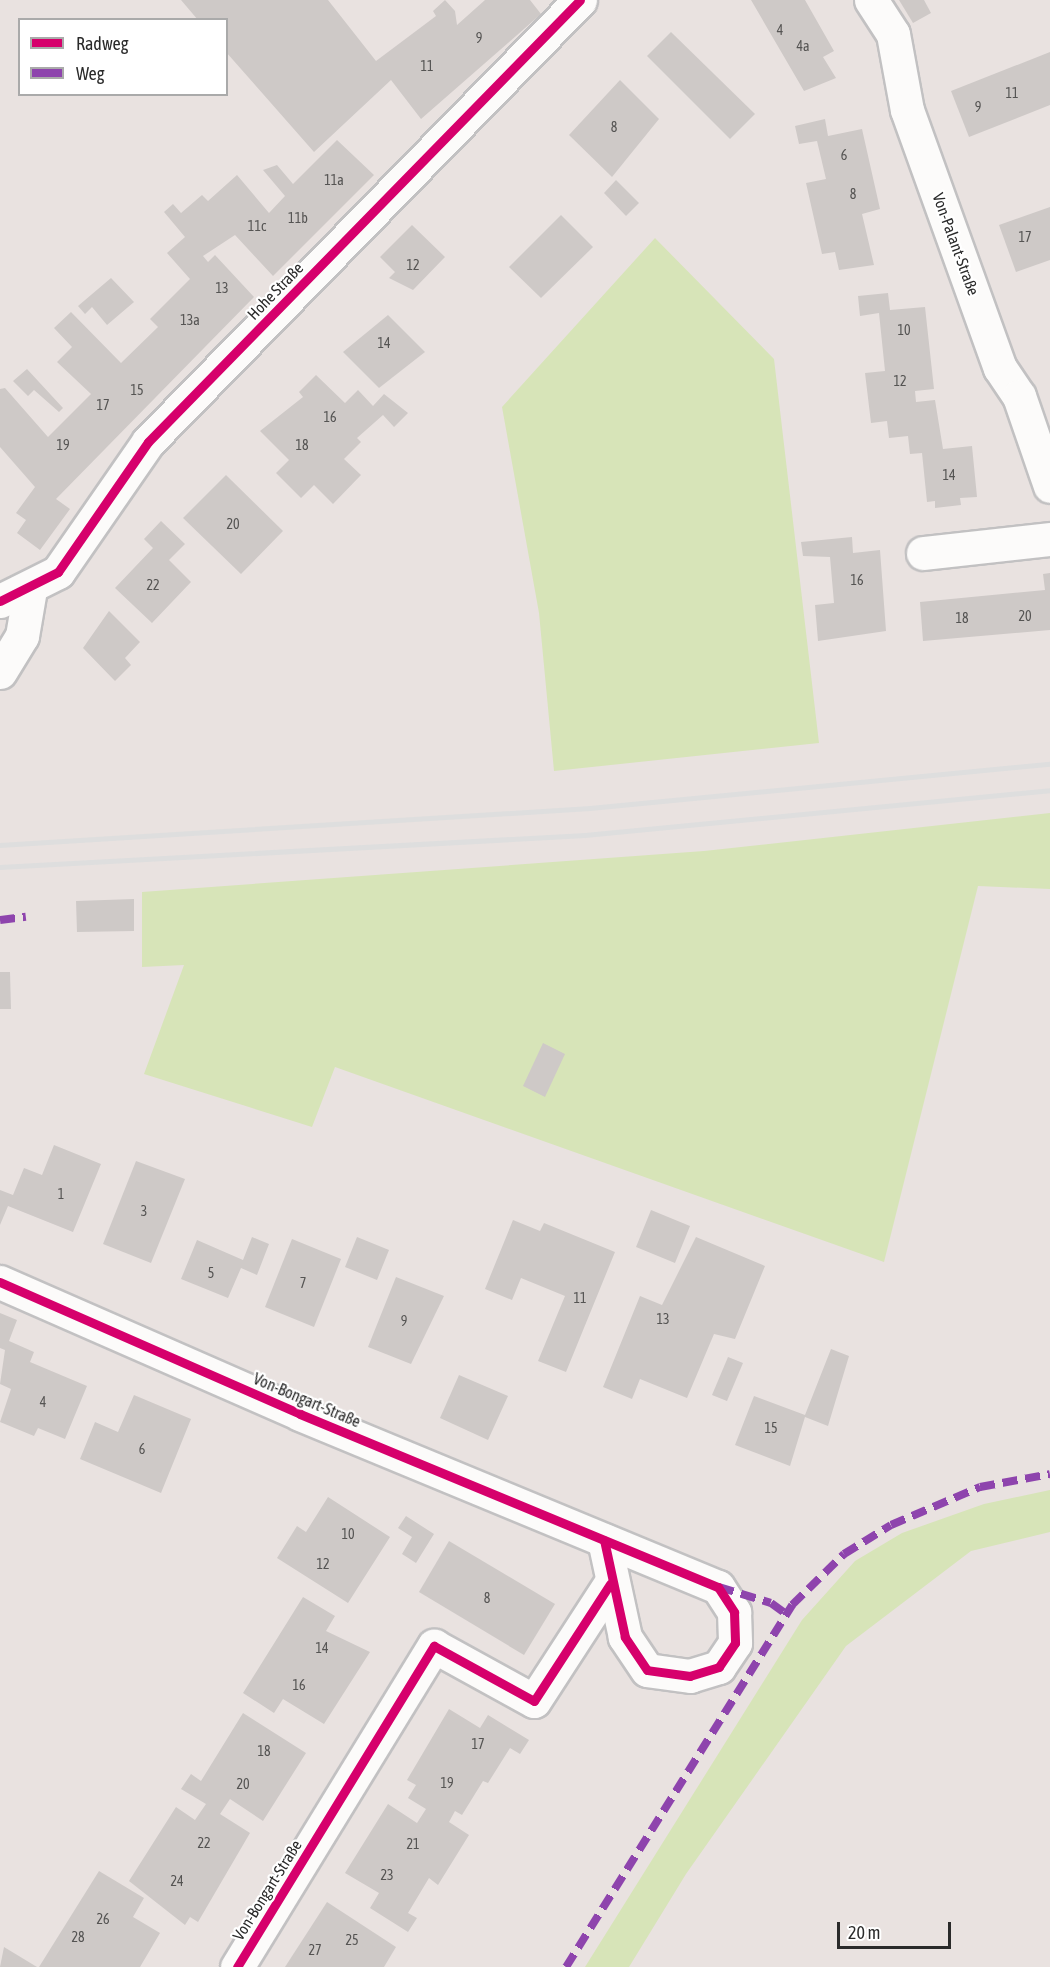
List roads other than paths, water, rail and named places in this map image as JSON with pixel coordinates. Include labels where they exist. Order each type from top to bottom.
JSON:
[{"type":"street","name":"Hohe Straße","points":[[0,601],[30,590],[58,572],[148,442],[580,0]]},
{"type":"street","name":"Von-Palant-Straße","points":[[871,0],[893,34],[907,110],[1000,368],[1019,396],[1050,486]]},
{"type":"street","points":[[922,553],[1050,539]]},
{"type":"street","points":[[0,672],[21,636],[30,590]]},
{"type":"street","name":"Von-Bongart-Straße","points":[[0,1282],[718,1587],[734,1612],[735,1643],[719,1666],[690,1676],[646,1670],[625,1637],[610,1584],[604,1540]]},
{"type":"street","name":"Von-Bongart-Straße","points":[[237,1967],[434,1646],[534,1701],[610,1584]]},
{"type":"railway","points":[[0,845],[590,808],[1050,764]]},
{"type":"railway","points":[[0,867],[585,835],[1050,790]]}]
